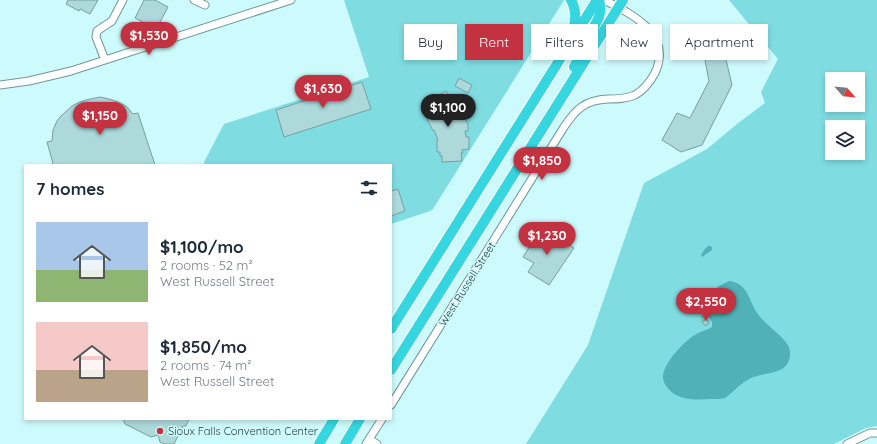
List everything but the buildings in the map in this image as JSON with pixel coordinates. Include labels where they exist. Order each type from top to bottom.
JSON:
[{"type":"highway","points":[[553,70],[573,28],[575,15],[571,0]]},
{"type":"highway","points":[[392,327],[598,0]]},
{"type":"highway","points":[[556,106],[599,17],[601,6],[598,0]]},
{"type":"highway","name":"West Russell Street","points":[[392,368],[620,2]]},
{"type":"highway","points":[[319,444],[333,420]]},
{"type":"highway","points":[[345,444],[359,420]]},
{"type":"street","points":[[105,60],[96,37],[97,31],[112,21],[123,0]]},
{"type":"street","points":[[194,0],[205,5]]},
{"type":"street","points":[[0,85],[47,78],[71,71],[291,0]]},
{"type":"street","points":[[604,0],[620,2]]},
{"type":"street","name":"West Russell Street","points":[[392,403],[564,127],[576,111],[583,105],[590,102],[627,98],[634,95],[648,84],[653,76],[657,68],[659,58],[656,38],[643,23],[628,13],[620,2]]},
{"type":"street","points":[[377,444],[368,442],[381,420]]},
{"type":"street","points":[[847,444],[870,433],[877,433]]},
{"type":"shaded area","points":[[344,0],[564,0],[549,24],[531,24],[531,53],[433,209],[430,211],[392,224],[392,164],[205,164],[204,162],[224,124],[369,77]]},
{"type":"shaded area","points":[[729,0],[877,0],[877,426],[866,428],[834,444],[526,444],[588,345],[644,183],[707,149],[765,103],[761,92],[778,59],[768,47],[768,24],[749,24]]},
{"type":"shaded area","points":[[708,246],[712,247],[712,250],[702,257],[701,255]]},
{"type":"shaded area","points":[[729,281],[735,282],[744,289],[758,315],[766,324],[780,335],[787,344],[790,352],[787,364],[784,368],[774,372],[755,376],[741,384],[725,398],[699,400],[681,397],[670,391],[666,386],[663,373],[674,355],[688,340],[698,333],[712,327],[712,322],[703,307],[704,300],[719,286]]},
{"type":"place","name":"Sioux Falls Convention Center","points":[[160,431]]}]
